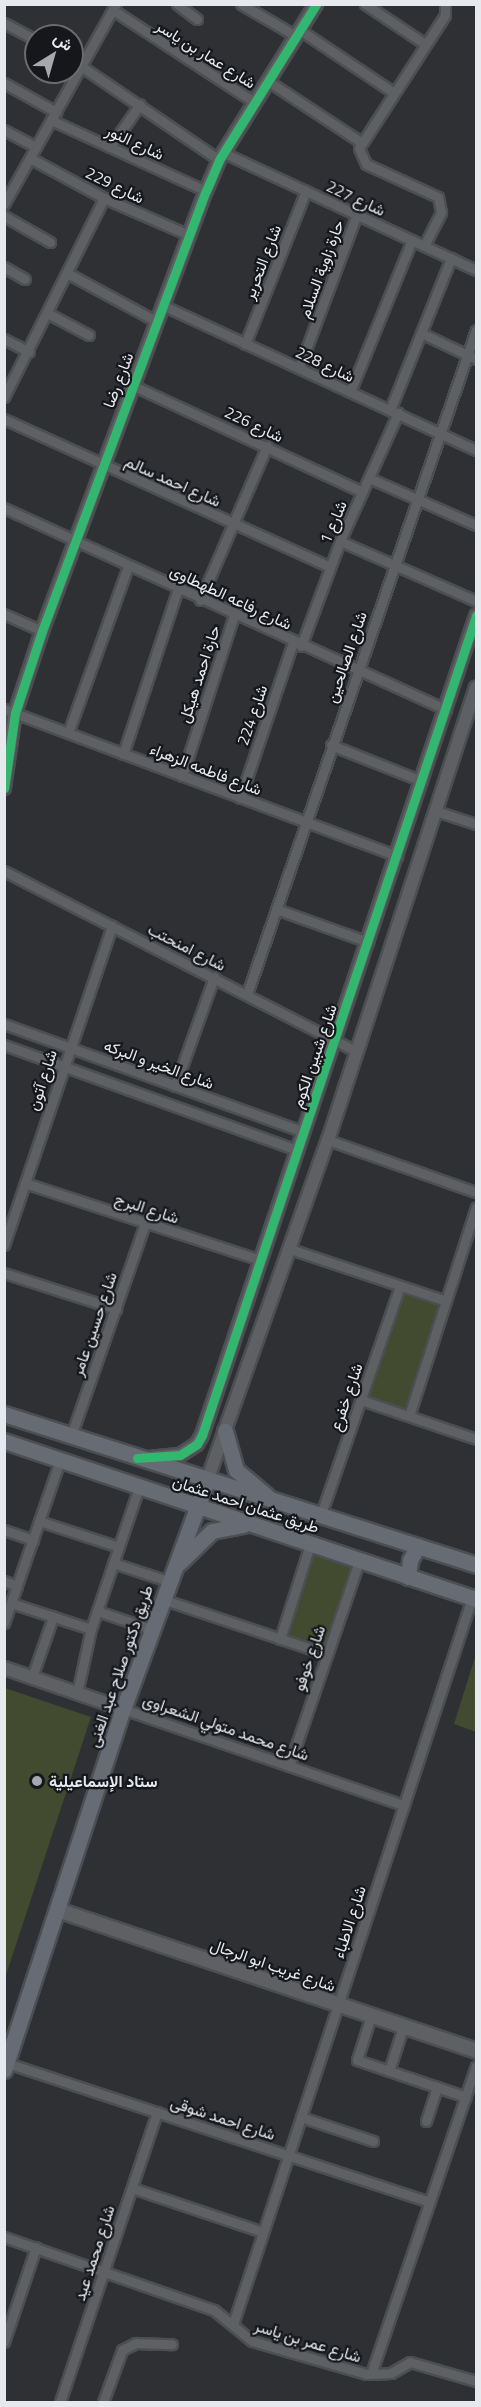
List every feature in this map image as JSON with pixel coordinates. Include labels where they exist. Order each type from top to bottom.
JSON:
[{"type":"main road","name":"طريق عثمان احمد عثمان","points":[[4,1414],[175,1471],[477,1565]]},
{"type":"main road","points":[[225,1431],[236,1470],[277,1503]]},
{"type":"main road","name":"طريق عثمان احمد عثمان","points":[[4,1441],[249,1525],[474,1598]]},
{"type":"main road","points":[[175,1471],[190,1505]]},
{"type":"main road","points":[[190,1505],[207,1480]]},
{"type":"main road","name":"طريق دكتور صلاح عبد الغنى","points":[[6,2066],[123,1709],[184,1540],[190,1505]]},
{"type":"main road","points":[[170,1577],[212,1531],[249,1525]]},
{"type":"main road","points":[[408,1576],[410,1560],[418,1546]]},
{"type":"main road","name":"شارع غريب ابو الرجال","points":[[58,1911],[477,2051]]},
{"type":"street","name":"شارع عمار بن ياسر","points":[[103,4],[114,8],[254,102]]},
{"type":"street","points":[[177,4],[197,19]]},
{"type":"street","points":[[241,4],[298,33],[394,93]]},
{"type":"street","name":"شارع رضا","points":[[4,788],[10,711],[206,191],[222,156],[316,4]]},
{"type":"street","points":[[365,4],[425,44]]},
{"type":"street","points":[[424,246],[441,212],[441,202],[433,194],[366,164],[359,154],[361,142],[446,13],[445,4]]},
{"type":"street","points":[[84,62],[114,8]]},
{"type":"street","points":[[4,22],[24,33]]},
{"type":"street","name":"شارع 227","points":[[84,67],[222,156],[306,191],[477,270]]},
{"type":"street","points":[[267,81],[361,142]]},
{"type":"street","name":"شارع النور","points":[[4,83],[54,116],[110,147],[206,191]]},
{"type":"street","points":[[4,204],[72,84]]},
{"type":"street","points":[[110,147],[140,104]]},
{"type":"street","points":[[4,130],[36,147]]},
{"type":"street","name":"شارع 229","points":[[30,158],[104,198],[189,235]]},
{"type":"street","name":"شارع التحرير","points":[[245,344],[306,191]]},
{"type":"street","points":[[4,397],[49,314],[104,198]]},
{"type":"street","name":"حارة زاوية السلام","points":[[299,368],[357,214]]},
{"type":"street","points":[[4,216],[50,242]]},
{"type":"street","points":[[350,392],[412,240]]},
{"type":"street","name":"شارع 1","points":[[297,644],[369,478],[421,333],[451,258]]},
{"type":"street","points":[[4,267],[25,279]]},
{"type":"street","points":[[69,274],[156,321]]},
{"type":"street","name":"شارع 228","points":[[162,306],[477,450]]},
{"type":"street","points":[[49,314],[88,335]]},
{"type":"street","name":"شارع الصالحين","points":[[247,994],[393,564],[477,330]]},
{"type":"street","points":[[421,333],[477,359]]},
{"type":"street","points":[[4,339],[29,352]]},
{"type":"street","points":[[4,375],[14,380]]},
{"type":"street","name":"شارع 226","points":[[132,385],[362,492]]},
{"type":"street","name":"شارع احمد سالم","points":[[4,419],[102,466],[330,567]]},
{"type":"street","points":[[200,600],[267,446]]},
{"type":"street","points":[[369,478],[477,525]]},
{"type":"street","name":"شارع رفاعه الطهطاوى","points":[[4,508],[200,600],[446,710]]},
{"type":"street","points":[[340,541],[477,601]]},
{"type":"street","points":[[68,733],[128,566]]},
{"type":"street","points":[[123,754],[178,589]]},
{"type":"street","points":[[4,614],[42,631]]},
{"type":"street","name":"حارة احمد هيكل","points":[[182,776],[234,615]]},
{"type":"street","name":"شارع شبين الكوم","points":[[137,1458],[180,1455],[197,1444],[477,616]]},
{"type":"street","name":"شارع 224","points":[[240,798],[297,644]]},
{"type":"street","points":[[207,1480],[328,1140],[477,688]]},
{"type":"street","name":"شارع فاطمه الزهراء","points":[[10,711],[397,856]]},
{"type":"street","points":[[331,745],[422,781]]},
{"type":"street","points":[[436,812],[477,824]]},
{"type":"street","name":"شارع امنحتب","points":[[4,872],[356,1051]]},
{"type":"street","points":[[276,909],[368,942]]},
{"type":"street","name":"شارع آتون","points":[[4,1245],[68,1047],[112,926]]},
{"type":"street","points":[[175,1086],[214,977]]},
{"type":"street","name":"شارع الخير و البركه","points":[[4,1024],[304,1132]]},
{"type":"street","points":[[4,1045],[298,1150]]},
{"type":"street","points":[[328,1140],[477,1192]]},
{"type":"street","name":"شارع البرج","points":[[25,1183],[261,1260]]},
{"type":"street","points":[[409,1416],[477,1207]]},
{"type":"street","name":"شارع حسين عامر","points":[[71,1436],[145,1222]]},
{"type":"street","points":[[290,1249],[446,1301]]},
{"type":"street","points":[[4,1273],[116,1309]]},
{"type":"street","name":"شارع خفرع","points":[[320,1517],[400,1286]]},
{"type":"street","points":[[361,1400],[477,1439]]},
{"type":"street","points":[[4,1623],[60,1460]]},
{"type":"street","points":[[77,1693],[91,1629],[139,1487]]},
{"type":"street","points":[[39,1521],[118,1547]]},
{"type":"street","points":[[4,1530],[33,1540]]},
{"type":"street","points":[[280,1639],[310,1545]]},
{"type":"street","name":"شارع خوفو","points":[[289,1766],[359,1561]]},
{"type":"street","points":[[113,1563],[170,1577]]},
{"type":"street","points":[[4,1581],[17,1586]]},
{"type":"street","name":"شارع الاطباء","points":[[232,2324],[474,1598]]},
{"type":"street","points":[[162,1599],[326,1654]]},
{"type":"street","points":[[11,1603],[91,1629]]},
{"type":"street","points":[[97,1611],[151,1629]]},
{"type":"street","points":[[32,1677],[52,1617]]},
{"type":"street","name":"شارع محمد متولي الشعراوى","points":[[4,1668],[404,1805]]},
{"type":"street","points":[[371,2016],[357,2060],[466,2097]]},
{"type":"street","points":[[389,2071],[403,2026]]},
{"type":"street","name":"شارع احمد شوقى","points":[[6,2066],[157,2112],[430,2202]]},
{"type":"street","points":[[371,2374],[477,2066]]},
{"type":"street","points":[[426,2121],[437,2087]]},
{"type":"street","name":"شارع محمد عيد","points":[[60,2403],[157,2112]]},
{"type":"street","points":[[300,2117],[373,2141]]},
{"type":"street","points":[[132,2188],[263,2232]]},
{"type":"street","name":"شارع عمر بن ياسر","points":[[4,2236],[214,2310],[252,2341],[371,2374],[391,2373],[410,2362],[477,2381]]},
{"type":"street","points":[[4,2342],[36,2247]]},
{"type":"street","points":[[103,2403],[122,2350],[136,2343],[172,2344]]},
{"type":"green space","points":[[401,1288],[444,1303],[406,1415],[363,1400]]},
{"type":"green space","points":[[309,1552],[355,1566],[329,1652],[283,1638]]},
{"type":"green space","points":[[476,1654],[476,1732],[454,1724]]},
{"type":"green space","name":"ستاد الإسماعيلية","points":[[4,1688],[91,1717],[5,1978]]},
{"type":"cycle path","points":[[4,788],[15,713],[42,631],[206,191],[219,160],[316,4]]},
{"type":"cycle path","points":[[137,1458],[180,1455],[197,1444],[202,1435],[476,616]]},
{"type":"place","name":"ستاد الإسماعيلية","points":[[37,1781]]}]
